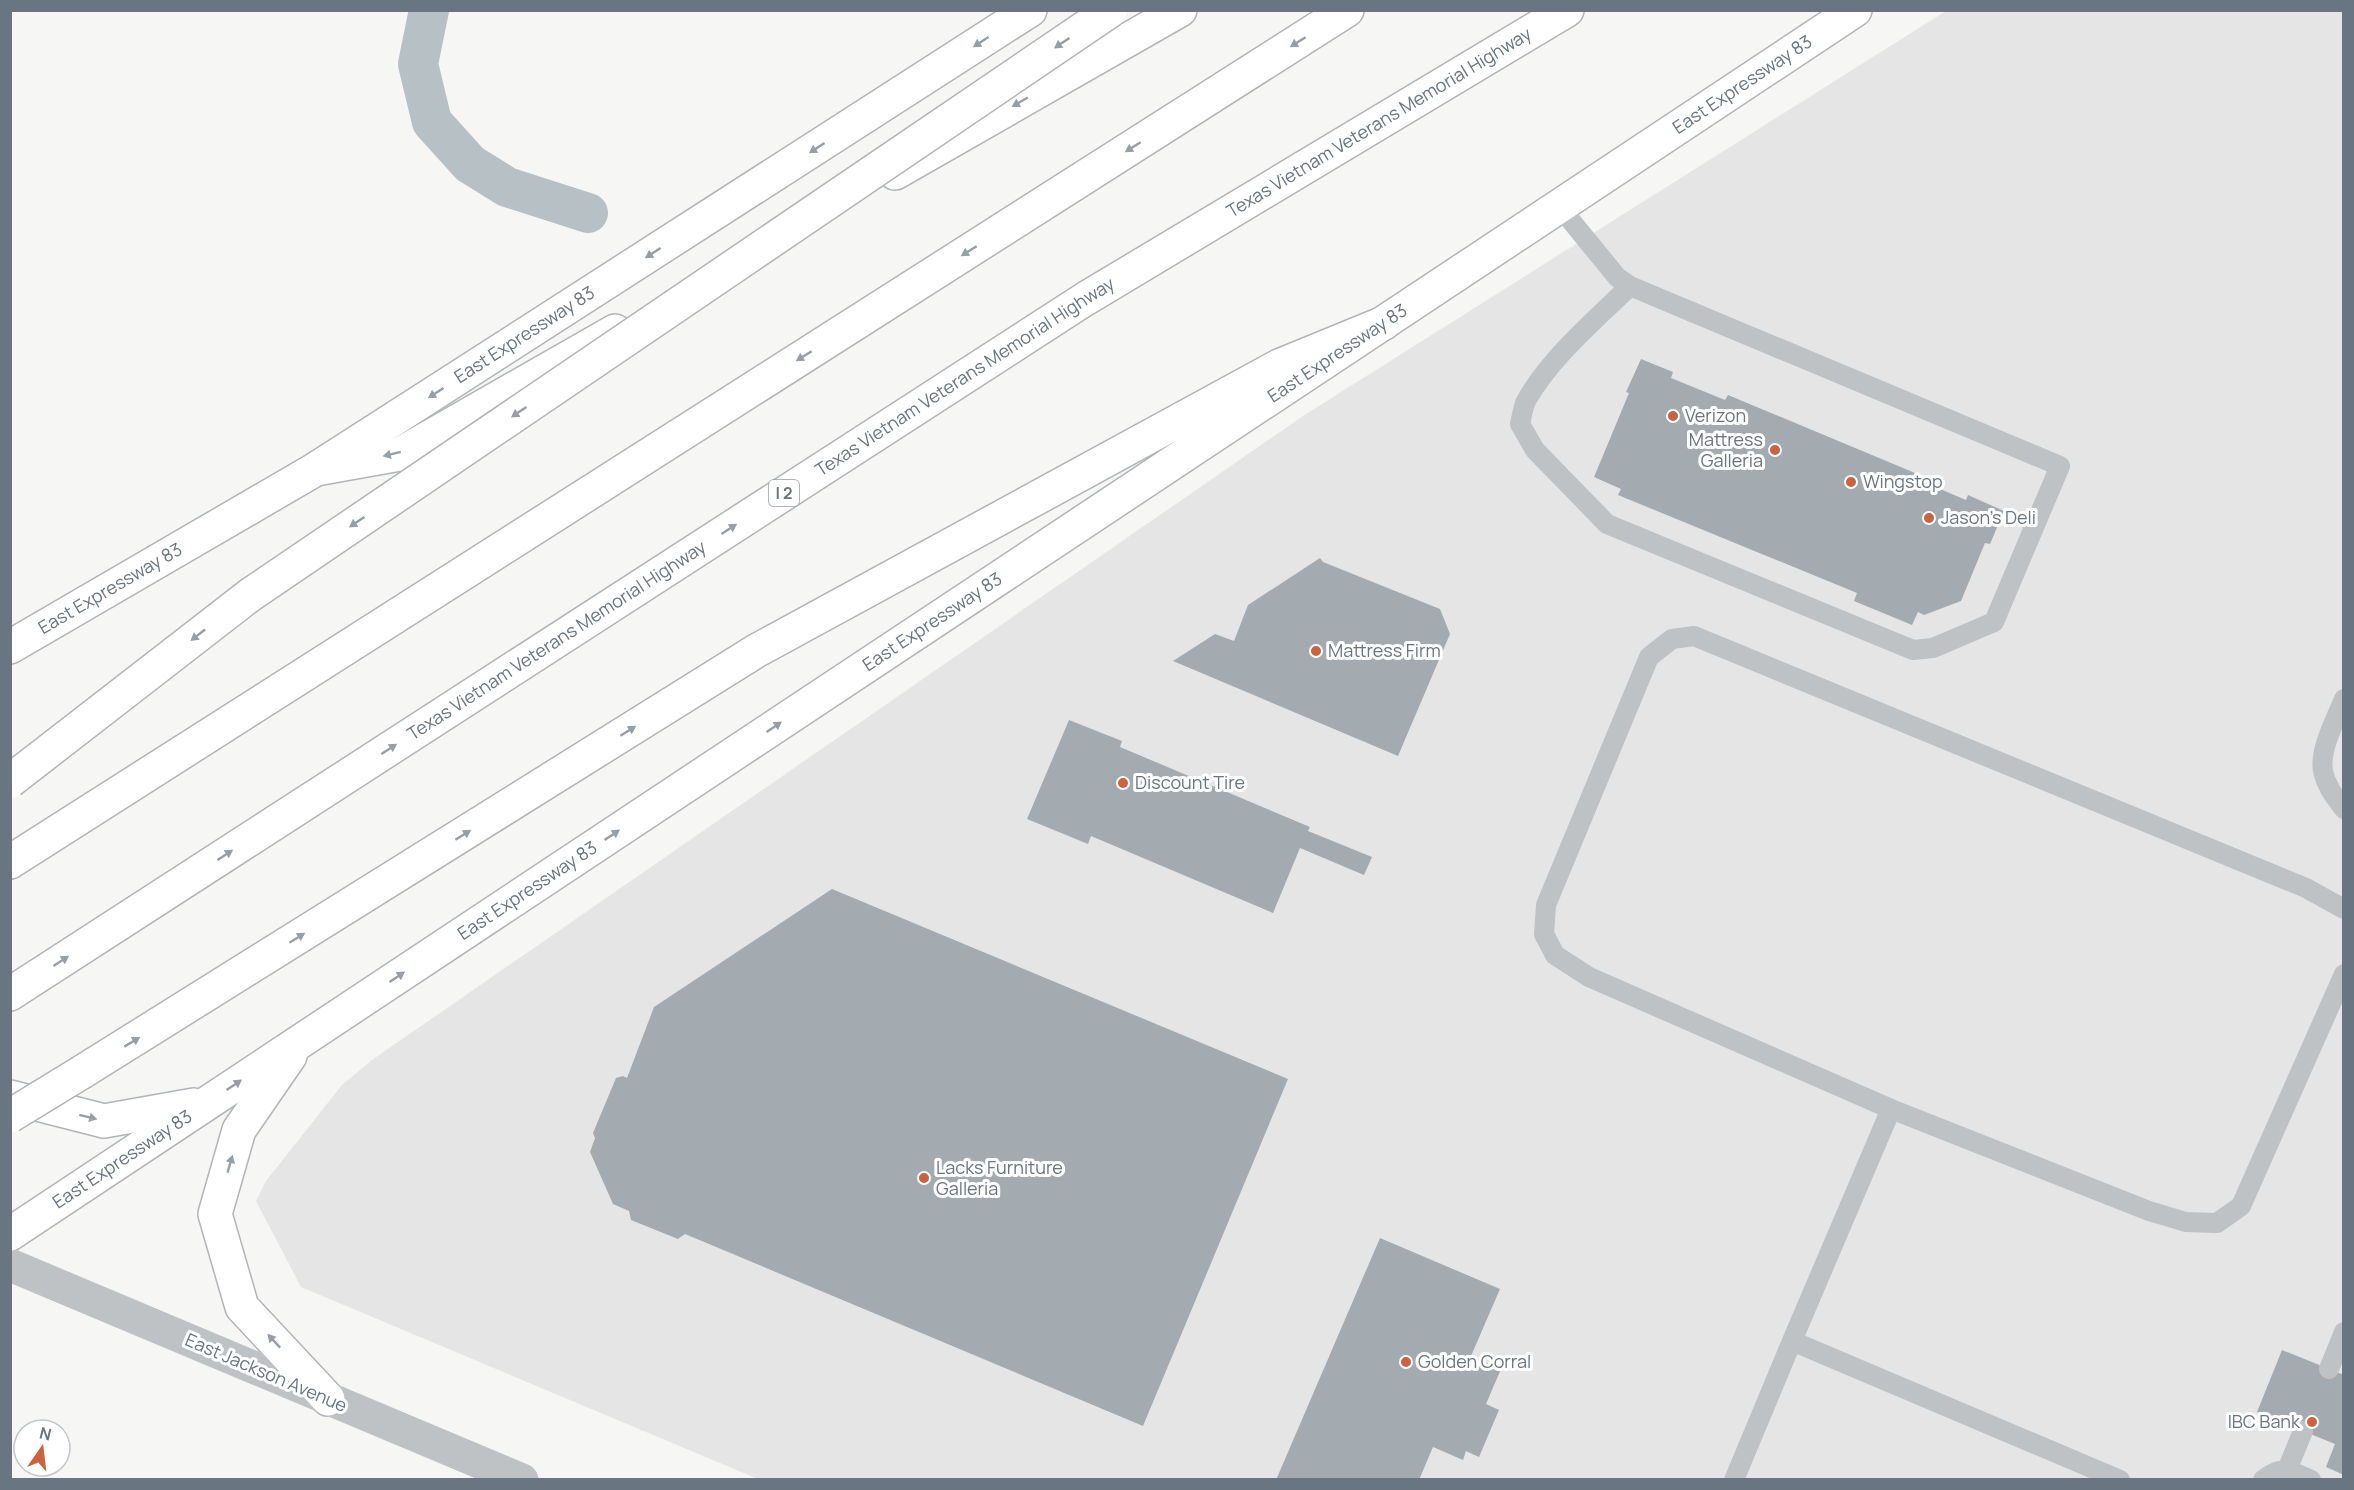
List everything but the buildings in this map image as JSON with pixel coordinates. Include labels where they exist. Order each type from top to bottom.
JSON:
[{"type":"main road","name":"East Expressway 83","points":[[10,647],[316,469],[1030,10]]},
{"type":"main road","points":[[10,781],[250,595],[1111,10]]},
{"type":"main road","points":[[316,469],[400,454],[1180,10]]},
{"type":"main road","points":[[10,862],[1347,10]]},
{"type":"main road","name":"Texas Vietnam Veterans Memorial Highway","points":[[11,993],[1085,298],[1567,10]]},
{"type":"main road","name":"East Expressway 83","points":[[10,1234],[1854,10]]},
{"type":"main road","points":[[10,1116],[756,651],[1279,366],[1384,322]]},
{"type":"main road","points":[[299,1042],[239,1130],[215,1214],[242,1307],[328,1400]]},
{"type":"main road","points":[[10,1097],[104,1121],[207,1103]]},
{"type":"street","name":"East Jackson Avenue","points":[[10,1265],[521,1479]]},
{"type":"lane","points":[[1559,206],[1617,277],[1630,286],[2060,466],[1994,622],[1933,648],[1913,650],[1606,524],[1534,450],[1520,424],[1525,402],[1550,369],[1585,329],[1630,286]]},
{"type":"lane","points":[[2343,909],[2306,888],[1694,636],[1672,639],[1649,657],[1546,905],[1544,933],[1555,955],[1589,977],[1891,1109],[2149,1211],[2186,1222],[2217,1223],[2241,1206],[2343,974]]},
{"type":"lane","points":[[2343,699],[2326,744],[2322,770],[2330,791],[2343,809]]},
{"type":"lane","points":[[1734,1479],[1891,1109]]},
{"type":"lane","points":[[2329,1369],[2343,1332]]},
{"type":"lane","points":[[1792,1341],[2120,1479]]},
{"type":"lane","points":[[2287,1470],[2303,1431]]},
{"type":"lane","points":[[2263,1479],[2274,1471],[2287,1470],[2311,1479]]},
{"type":"shaded area","points":[[1946,11],[2343,11],[2343,1479],[758,1479],[301,1287],[256,1201],[266,1181],[342,1085],[372,1060],[1303,416]]},
{"type":"waterway","points":[[429,10],[418,64],[432,122],[470,164],[507,187],[588,213]]},
{"type":"place","name":"Verizon","points":[[1673,416]]},
{"type":"place","name":"Mattress Galleria","points":[[1775,450]]},
{"type":"place","name":"Wingstop","points":[[1851,482]]},
{"type":"place","name":"Jason's Deli","points":[[1929,518]]},
{"type":"place","name":"Mattress Firm","points":[[1316,651]]},
{"type":"place","name":"Discount Tire","points":[[1123,783]]},
{"type":"place","name":"Lacks Furniture Galleria","points":[[924,1178]]},
{"type":"place","name":"Golden Corral","points":[[1406,1362]]},
{"type":"place","name":"IBC Bank","points":[[2312,1422]]}]
